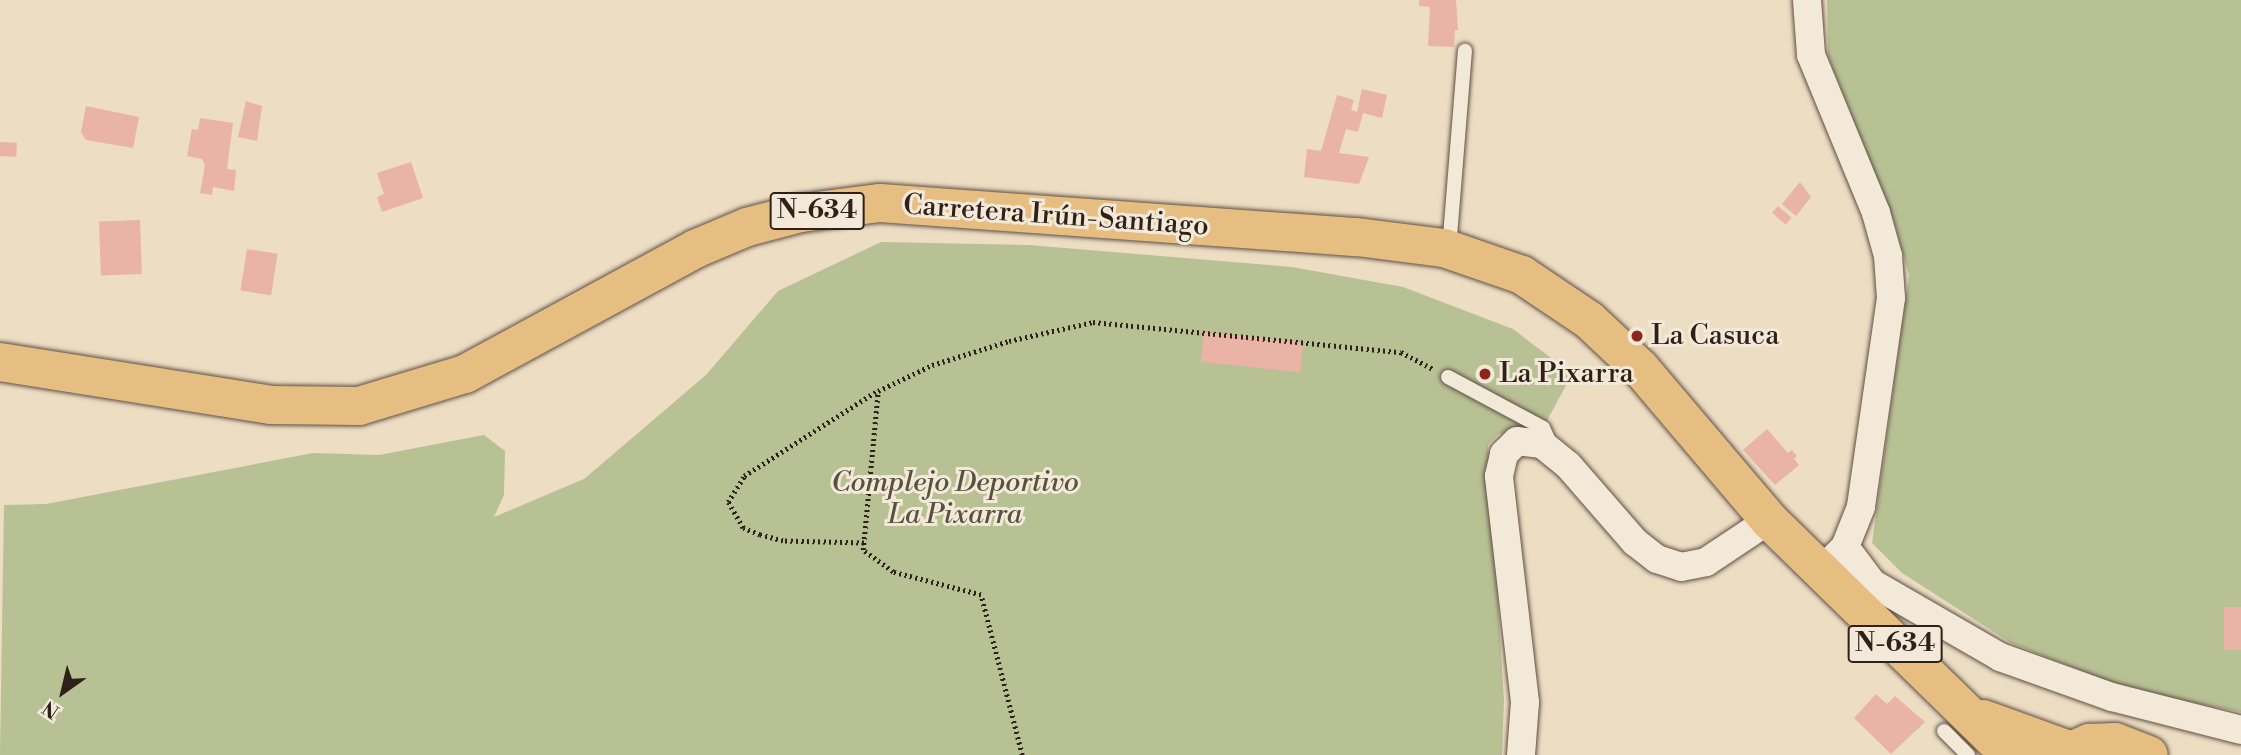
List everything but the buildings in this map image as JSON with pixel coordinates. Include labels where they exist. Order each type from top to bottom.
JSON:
[{"type":"highway","name":"Carretera Irún-Santiago","points":[[0,362],[271,405],[359,406],[465,374],[695,249],[747,227],[801,213],[880,203],[1357,237],[1448,250],[1522,275],[1589,320],[1641,369],[1769,520],[1832,559],[1958,722],[2010,755]]},
{"type":"highway","name":"Carretera Irún-Santiago","points":[[1958,722],[2065,752]]},
{"type":"highway","name":"N-634","points":[[2065,752],[2115,742],[2149,755]]},
{"type":"street","points":[[1807,0],[1811,55],[1876,213],[1888,256],[1891,288],[1861,508],[1832,559],[2000,657],[2112,697],[2241,730]]},
{"type":"street","points":[[1521,755],[1525,702],[1499,476],[1504,454],[1517,441],[1542,444],[1635,542],[1657,559],[1681,567],[1706,562],[1769,520]]},
{"type":"lane","points":[[1448,250],[1465,51]]},
{"type":"lane","points":[[1448,377],[1543,428],[1555,455]]},
{"type":"lane","points":[[1958,722],[1968,755]]},
{"type":"path","points":[[864,543],[783,541],[760,535],[743,528],[728,502],[744,476],[878,391],[970,353],[1093,322],[1401,352],[1448,377]]},
{"type":"path","points":[[878,391],[863,551],[893,572],[981,595],[1022,755]]},
{"type":"green space","points":[[1827,0],[2241,0],[2241,712],[2132,691],[2011,643],[1902,573],[1872,543],[1909,275],[1894,221],[1828,56]]},
{"type":"green space","name":"Complejo Deportivo La Pixarra","points":[[881,242],[1029,245],[1292,267],[1403,287],[1513,329],[1572,374],[1543,428],[1498,434],[1488,445],[1504,700],[1502,755],[0,755],[4,505],[46,504],[313,453],[379,455],[484,435],[505,451],[504,495],[494,517],[584,479],[706,375],[778,291]]},
{"type":"place","name":"La Casuca","points":[[1637,336]]},
{"type":"place","name":"La Pixarra","points":[[1485,374]]}]
